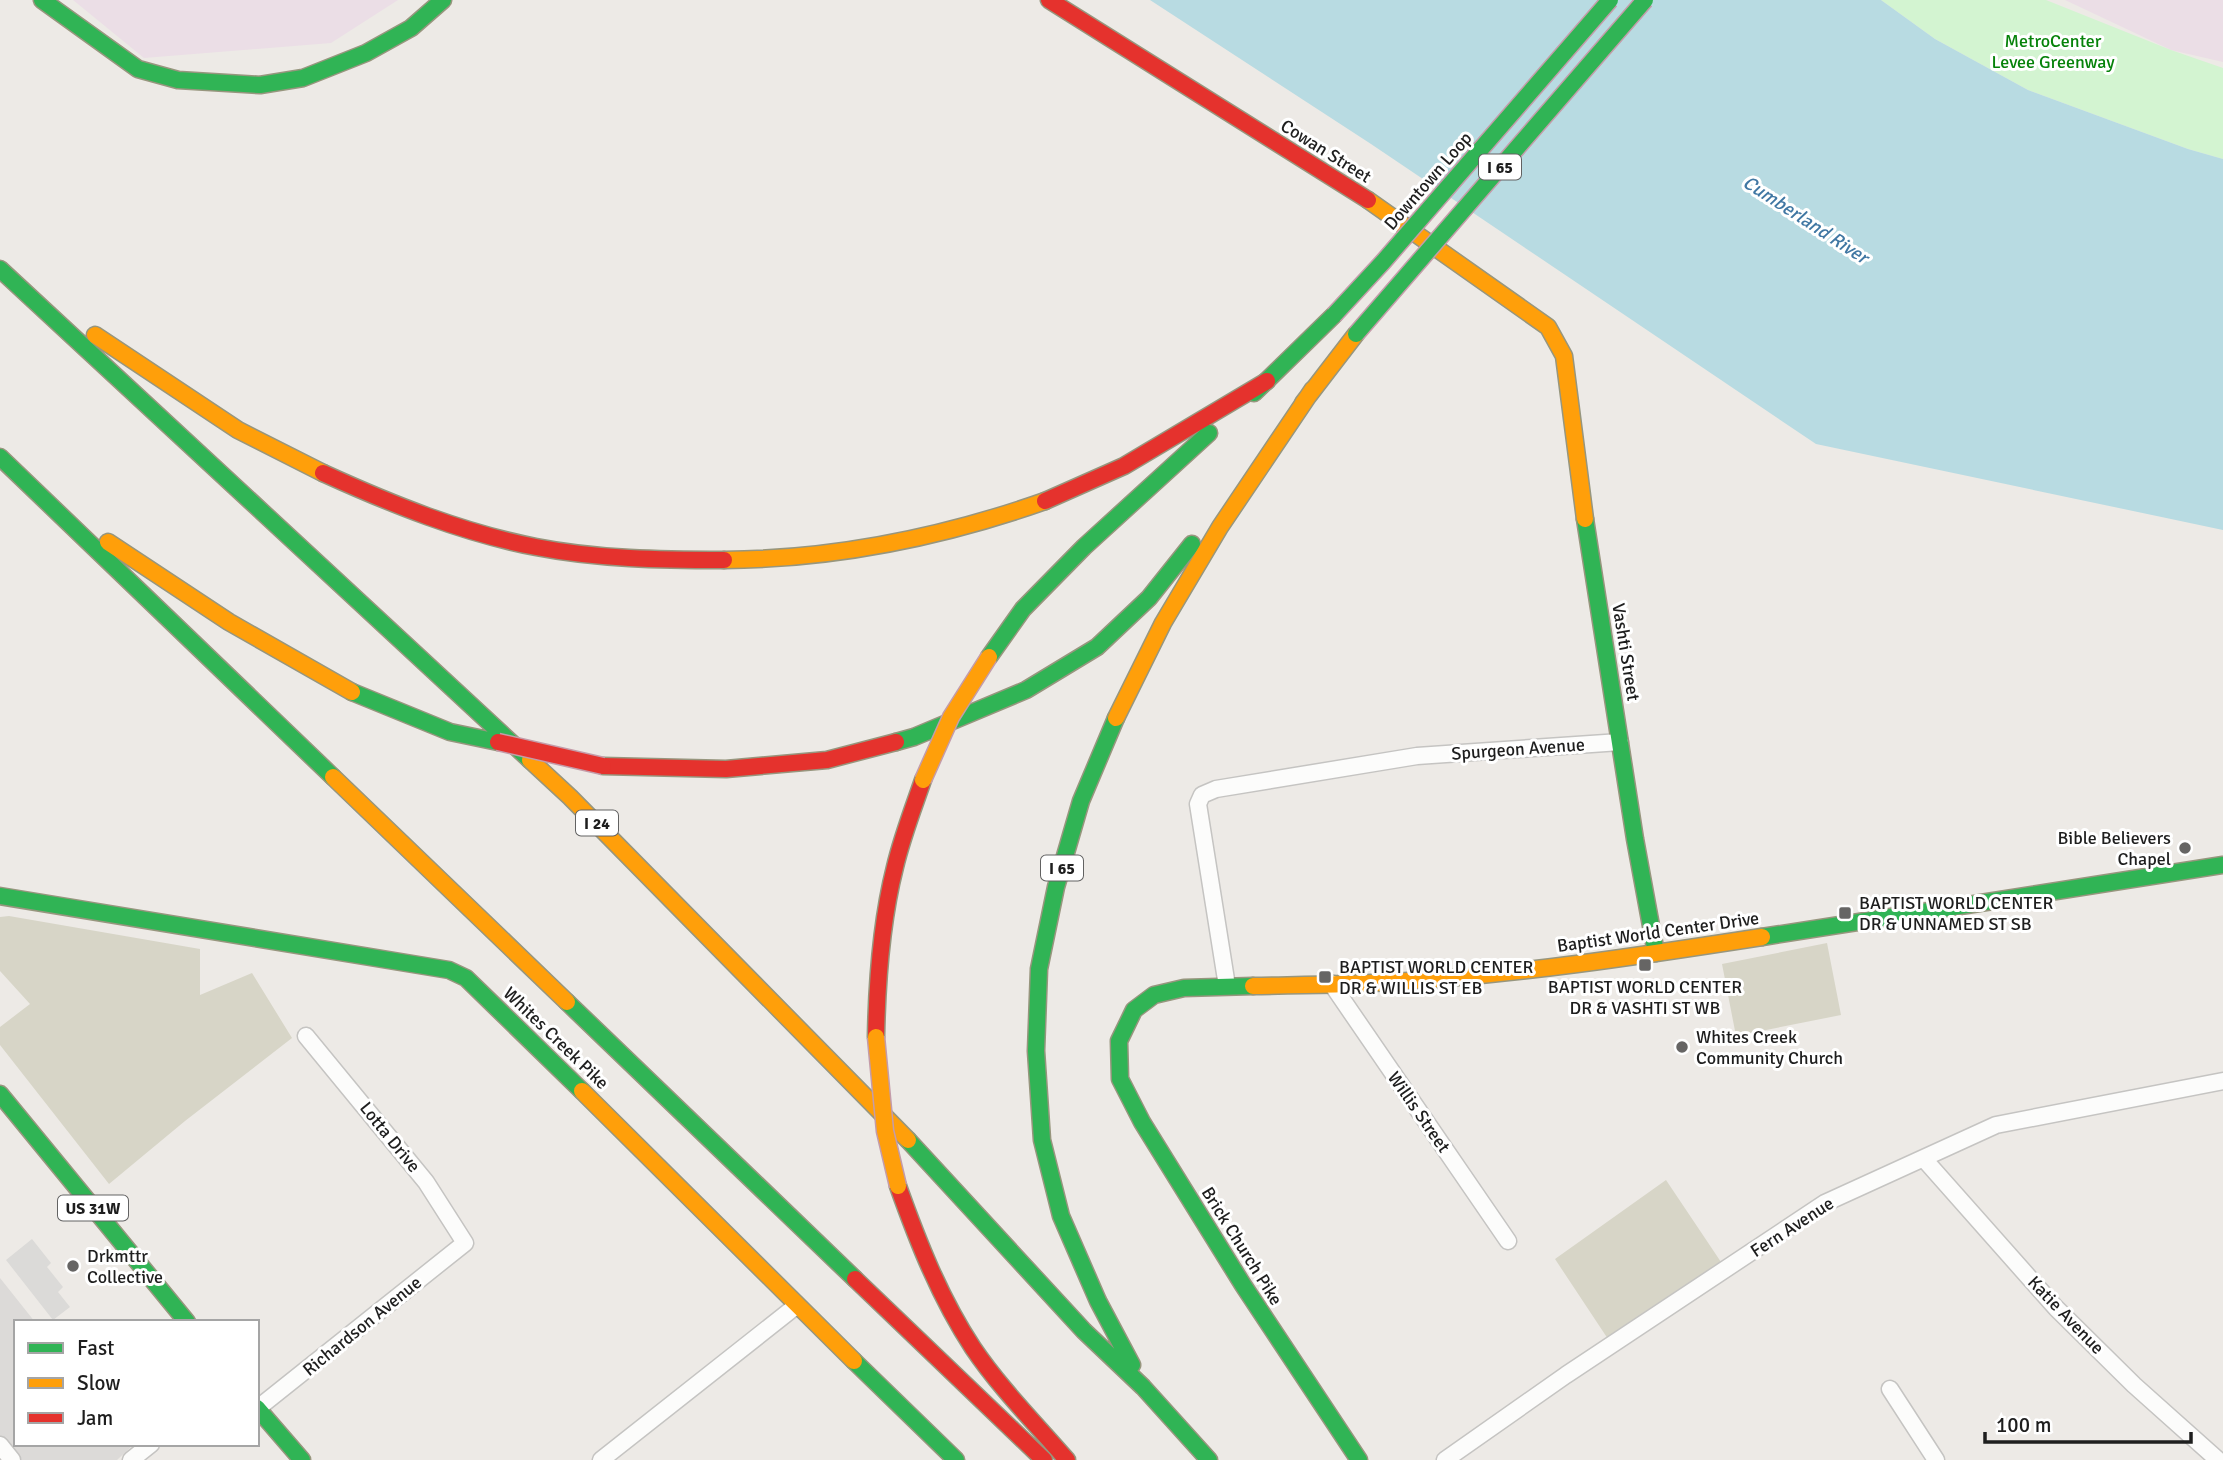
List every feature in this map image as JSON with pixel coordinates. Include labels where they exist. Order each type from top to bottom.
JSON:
[{"type":"main road","points":[[42,0],[138,69],[178,80],[260,85],[303,78],[366,53],[411,28],[443,0]]},
{"type":"main road","name":"Cowan Street","points":[[1049,0],[1380,208],[1548,327],[1564,356]]},
{"type":"main road","name":"Downtown Loop","points":[[1267,381],[1383,262],[1610,0]]},
{"type":"main road","name":"I 65","points":[[1143,1388],[1098,1301],[1061,1216],[1042,1140],[1036,1051],[1040,969],[1056,887],[1082,801],[1116,719],[1163,623],[1220,527],[1313,389],[1356,334],[1645,0]]},
{"type":"main road","name":"I 24","points":[[0,269],[570,797],[904,1135],[1084,1331],[1143,1388],[1209,1460]]},
{"type":"main road","points":[[22,287],[229,424],[286,456],[365,492],[445,521],[534,546],[624,558],[715,562],[816,555],[904,541],[1017,512],[1101,478],[1175,438],[1267,381]]},
{"type":"main road","name":"Vashti Street","points":[[1564,356],[1581,494],[1656,953]]},
{"type":"main road","name":"I 65","points":[[1067,1460],[989,1369],[945,1301],[919,1248],[898,1186],[885,1131],[876,1037],[877,977],[886,914],[900,846],[923,780],[951,717],[1023,609],[1084,547],[1267,381]]},
{"type":"main road","points":[[37,490],[134,561],[229,622],[351,692],[450,732],[603,766],[726,769],[827,760],[915,737],[1026,690],[1097,647],[1149,598],[1313,389]]},
{"type":"main road","points":[[0,457],[1044,1460]]},
{"type":"main road","name":"Baptist World Center Drive","points":[[1119,1041],[1134,1010],[1154,995],[1184,988],[1392,982],[1656,953],[2223,865]]},
{"type":"main road","name":"Whites Creek Pike","points":[[0,895],[449,970],[467,978],[796,1306],[956,1460]]},
{"type":"main road","name":"Brick Church Pike","points":[[1119,1041],[1120,1079],[1142,1122],[1243,1285],[1359,1460]]},
{"type":"main road","name":"US 31W","points":[[0,1094],[185,1320]]},
{"type":"main road","points":[[259,1409],[302,1460]]},
{"type":"street","name":"Spurgeon Avenue","points":[[1227,986],[1198,804],[1202,795],[1216,789],[1417,756],[1620,742]]},
{"type":"street","name":"Willis Street","points":[[1331,983],[1508,1241]]},
{"type":"street","name":"Lotta Drive","points":[[306,1036],[426,1182],[466,1243]]},
{"type":"street","name":"Fern Avenue","points":[[1444,1460],[1566,1375],[1825,1203],[1996,1125],[2223,1081]]},
{"type":"street","name":"Katie Avenue","points":[[1924,1159],[2056,1308],[2134,1385],[2218,1460]]},
{"type":"street","name":"Richardson Avenue","points":[[259,1407],[466,1243]]},
{"type":"street","points":[[601,1460],[796,1306]]},
{"type":"street","points":[[1890,1389],[1936,1460]]},
{"type":"street","points":[[0,1445],[12,1460]]},
{"type":"street","points":[[131,1460],[148,1446]]},
{"type":"shaded area","points":[[73,0],[398,0],[331,43],[144,58]]},
{"type":"shaded area","points":[[2065,0],[2223,0],[2223,62],[2171,50]]},
{"type":"shaded area","points":[[9,916],[200,949],[200,995],[252,973],[292,1038],[109,1184],[0,1045],[0,1027],[30,1004],[0,971],[0,917]]},
{"type":"shaded area","points":[[1827,943],[1841,1015],[1736,1036],[1722,964]]},
{"type":"shaded area","points":[[1666,1180],[1723,1265],[1608,1339],[1555,1259]]},
{"type":"shaded area","points":[[32,1239],[51,1263],[47,1267],[63,1287],[58,1292],[70,1307],[53,1320],[6,1260]]},
{"type":"shaded area","points":[[0,1278],[33,1320],[14,1320],[14,1446],[132,1446],[117,1460],[0,1460]]},
{"type":"green space","name":"MetroCenter Levee Greenway","points":[[1881,0],[2046,0],[2223,68],[2223,159],[2188,149],[2028,90],[1935,39]]},
{"type":"water","name":"Cumberland River","points":[[1150,0],[1881,0],[1935,39],[2028,90],[2188,149],[2223,159],[2223,530],[1816,444],[1371,144]]},
{"type":"traffic: fast","points":[[42,0],[138,69],[178,80],[260,85],[303,78],[366,53],[411,28],[443,0]]},
{"type":"traffic: fast","points":[[1334,315],[1610,0]]},
{"type":"traffic: fast","points":[[1356,334],[1645,0]]},
{"type":"traffic: fast","points":[[0,269],[530,760]]},
{"type":"traffic: fast","points":[[1254,393],[1334,315]]},
{"type":"traffic: fast","points":[[989,657],[1023,609],[1084,547],[1209,433]]},
{"type":"traffic: fast","points":[[0,457],[333,777]]},
{"type":"traffic: fast","points":[[1585,519],[1635,839],[1656,953]]},
{"type":"traffic: fast","points":[[896,742],[1026,690],[1097,647],[1149,598],[1192,544]]},
{"type":"traffic: fast","points":[[352,692],[450,732],[498,742]]},
{"type":"traffic: fast","points":[[1116,718],[1081,801],[1056,887],[1039,969],[1036,1051],[1042,1140],[1061,1216],[1098,1301],[1132,1365]]},
{"type":"traffic: fast","points":[[1762,937],[2223,865]]},
{"type":"traffic: fast","points":[[0,896],[449,970],[466,978],[582,1091]]},
{"type":"traffic: fast","points":[[1253,986],[1184,988],[1154,995],[1134,1010],[1119,1041],[1120,1079],[1142,1122],[1243,1285],[1359,1460]]},
{"type":"traffic: fast","points":[[567,1002],[855,1279]]},
{"type":"traffic: fast","points":[[0,1094],[185,1320]]},
{"type":"traffic: fast","points":[[908,1140],[1084,1331],[1143,1387],[1209,1460]]},
{"type":"traffic: fast","points":[[854,1361],[956,1460]]},
{"type":"traffic: fast","points":[[259,1410],[302,1460]]},
{"type":"traffic: slow","points":[[1368,200],[1548,327],[1564,356],[1585,519]]},
{"type":"traffic: slow","points":[[1303,403],[1356,334]]},
{"type":"traffic: slow","points":[[95,335],[238,430],[323,473]]},
{"type":"traffic: slow","points":[[1116,718],[1163,623],[1220,527],[1313,389]]},
{"type":"traffic: slow","points":[[724,560],[765,559],[887,544],[967,525],[1045,501]]},
{"type":"traffic: slow","points":[[108,542],[229,622],[352,692]]},
{"type":"traffic: slow","points":[[923,780],[951,717],[989,657]]},
{"type":"traffic: slow","points":[[530,760],[570,797],[908,1140]]},
{"type":"traffic: slow","points":[[333,777],[567,1002]]},
{"type":"traffic: slow","points":[[1253,986],[1374,983],[1484,975],[1762,937]]},
{"type":"traffic: slow","points":[[876,1037],[885,1131],[898,1186]]},
{"type":"traffic: slow","points":[[582,1091],[854,1361]]},
{"type":"traffic: jam","points":[[1049,0],[1368,200]]},
{"type":"traffic: jam","points":[[1045,501],[1124,466],[1267,381]]},
{"type":"traffic: jam","points":[[323,473],[428,516],[481,534],[536,547],[606,556],[724,560]]},
{"type":"traffic: jam","points":[[498,742],[603,766]]},
{"type":"traffic: jam","points":[[603,766],[726,769],[827,760],[896,742]]},
{"type":"traffic: jam","points":[[876,1037],[886,909],[901,845],[923,780]]},
{"type":"traffic: jam","points":[[898,1186],[931,1269],[961,1329],[995,1377],[1067,1460]]},
{"type":"traffic: jam","points":[[855,1279],[1044,1460]]},
{"type":"place","name":"Bible Believers Chapel","points":[[2185,848]]},
{"type":"place","name":"BAPTIST WORLD CENTER DR & UNNAMED ST SB","points":[[1845,913]]},
{"type":"place","name":"BAPTIST WORLD CENTER DR & VASHTI ST WB","points":[[1645,965]]},
{"type":"place","name":"BAPTIST WORLD CENTER DR & WILLIS ST EB","points":[[1325,977]]},
{"type":"place","name":"Whites Creek Community Church","points":[[1682,1047]]},
{"type":"place","name":"Drkmttr Collective","points":[[73,1266]]}]
